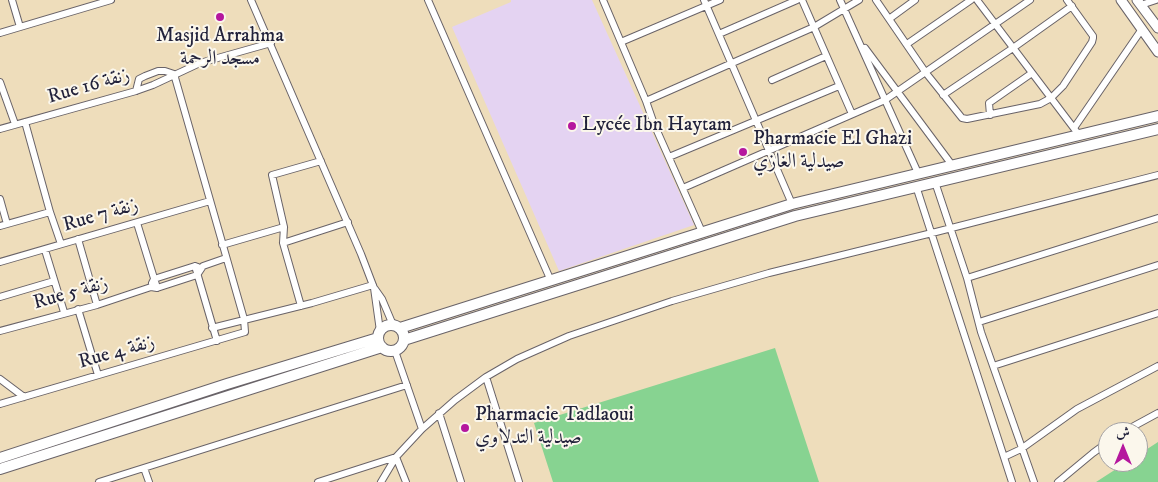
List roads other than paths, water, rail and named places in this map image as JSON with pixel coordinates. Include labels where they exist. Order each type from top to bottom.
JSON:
[{"type":"main road","points":[[0,469],[380,338],[386,326],[396,326],[551,281],[792,204],[952,165],[1076,132],[1158,116]]},
{"type":"main road","points":[[404,340],[759,226],[846,202],[1158,129]]},
{"type":"main road","points":[[380,338],[390,351],[402,345],[404,336],[396,326]]},
{"type":"main road","points":[[0,458],[227,384],[380,338]]},
{"type":"street","points":[[12,0],[20,27]]},
{"type":"street","points":[[0,34],[111,0]]},
{"type":"street","points":[[251,0],[348,222],[373,286],[396,326]]},
{"type":"street","points":[[428,0],[551,281]]},
{"type":"street","points":[[602,0],[702,232]]},
{"type":"street","points":[[621,42],[705,3],[720,0]]},
{"type":"street","points":[[719,34],[797,0]]},
{"type":"street","points":[[802,0],[852,114]]},
{"type":"street","points":[[840,0],[918,173]]},
{"type":"street","points":[[646,101],[814,27],[860,0]]},
{"type":"street","points":[[876,0],[926,73],[962,118],[973,119],[1040,104],[1051,98],[1070,76],[1092,42],[1093,36],[1067,0]]},
{"type":"street","points":[[889,19],[915,0]]},
{"type":"street","points":[[907,44],[971,0]]},
{"type":"street","points":[[977,0],[1076,132],[1142,30]]},
{"type":"street","points":[[683,188],[885,100],[1030,0]]},
{"type":"street","points":[[1121,0],[1158,52]]},
{"type":"street","points":[[1156,0],[1139,3],[1158,28]]},
{"type":"street","points":[[705,3],[792,204]]},
{"type":"street","points":[[943,94],[1072,6]]},
{"type":"street","points":[[859,40],[899,91],[952,165]]},
{"type":"street","name":"Rue 16 زنقة","points":[[0,129],[136,91],[200,63],[270,43]]},
{"type":"street","points":[[772,80],[826,56]]},
{"type":"street","points":[[136,91],[139,80],[145,76],[158,71],[174,74],[244,320]]},
{"type":"street","points":[[990,116],[989,103],[1032,73]]},
{"type":"street","points":[[0,82],[15,124]]},
{"type":"street","points":[[669,157],[839,86]]},
{"type":"street","points":[[25,122],[61,244]]},
{"type":"street","points":[[301,306],[283,243],[284,227],[272,175],[321,161]]},
{"type":"street","points":[[381,482],[396,457],[422,429],[455,400],[486,377],[517,359],[569,336],[613,320],[769,273],[932,234],[1158,175]]},
{"type":"street","points":[[935,182],[993,366],[1034,482]]},
{"type":"street","points":[[916,186],[1012,482]]},
{"type":"street","points":[[0,200],[4,225],[50,212]]},
{"type":"street","name":"Rue 7 زنقة","points":[[0,262],[210,201]]},
{"type":"street","points":[[966,278],[1158,218]]},
{"type":"street","points":[[283,243],[348,222]]},
{"type":"street","points":[[137,223],[154,280],[154,287]]},
{"type":"street","points":[[222,245],[284,227]]},
{"type":"street","points":[[78,239],[96,304]]},
{"type":"street","points":[[45,250],[64,312]]},
{"type":"street","points":[[154,280],[226,258]]},
{"type":"street","points":[[979,322],[1158,265]]},
{"type":"street","points":[[198,267],[197,275],[217,341]]},
{"type":"street","name":"Rue 5 زنقة","points":[[0,331],[197,275]]},
{"type":"street","points":[[0,297],[54,281]]},
{"type":"street","points":[[212,328],[373,286]]},
{"type":"street","points":[[373,286],[380,338]]},
{"type":"street","points":[[78,310],[98,375]]},
{"type":"street","points":[[993,366],[1158,313]]},
{"type":"street","name":"Rue 4 زنقة","points":[[0,404],[243,333],[246,330],[244,320]]},
{"type":"street","points":[[395,350],[422,429]]},
{"type":"street","points":[[1004,457],[1022,449],[1077,409],[1158,366]]},
{"type":"street","points":[[486,377],[519,482]]},
{"type":"street","points":[[0,379],[24,397]]},
{"type":"street","points":[[99,482],[407,385]]},
{"type":"street","points":[[1140,422],[1158,412]]},
{"type":"street","points":[[439,413],[461,482]]},
{"type":"street","points":[[1058,482],[1098,449]]},
{"type":"street","points":[[318,482],[396,457]]},
{"type":"street","points":[[396,457],[406,482]]},
{"type":"street","points":[[144,468],[149,482]]},
{"type":"place","name":"Masjid Arrahma مسجد الرحمة","points":[[220,17]]},
{"type":"place","name":"Lycée Ibn Haytam","points":[[572,126]]},
{"type":"place","name":"Pharmacie El Ghazi صيدلية الغازي","points":[[743,152]]},
{"type":"place","name":"Pharmacie Tadlaoui صيدلية التدلاوي","points":[[465,428]]}]
